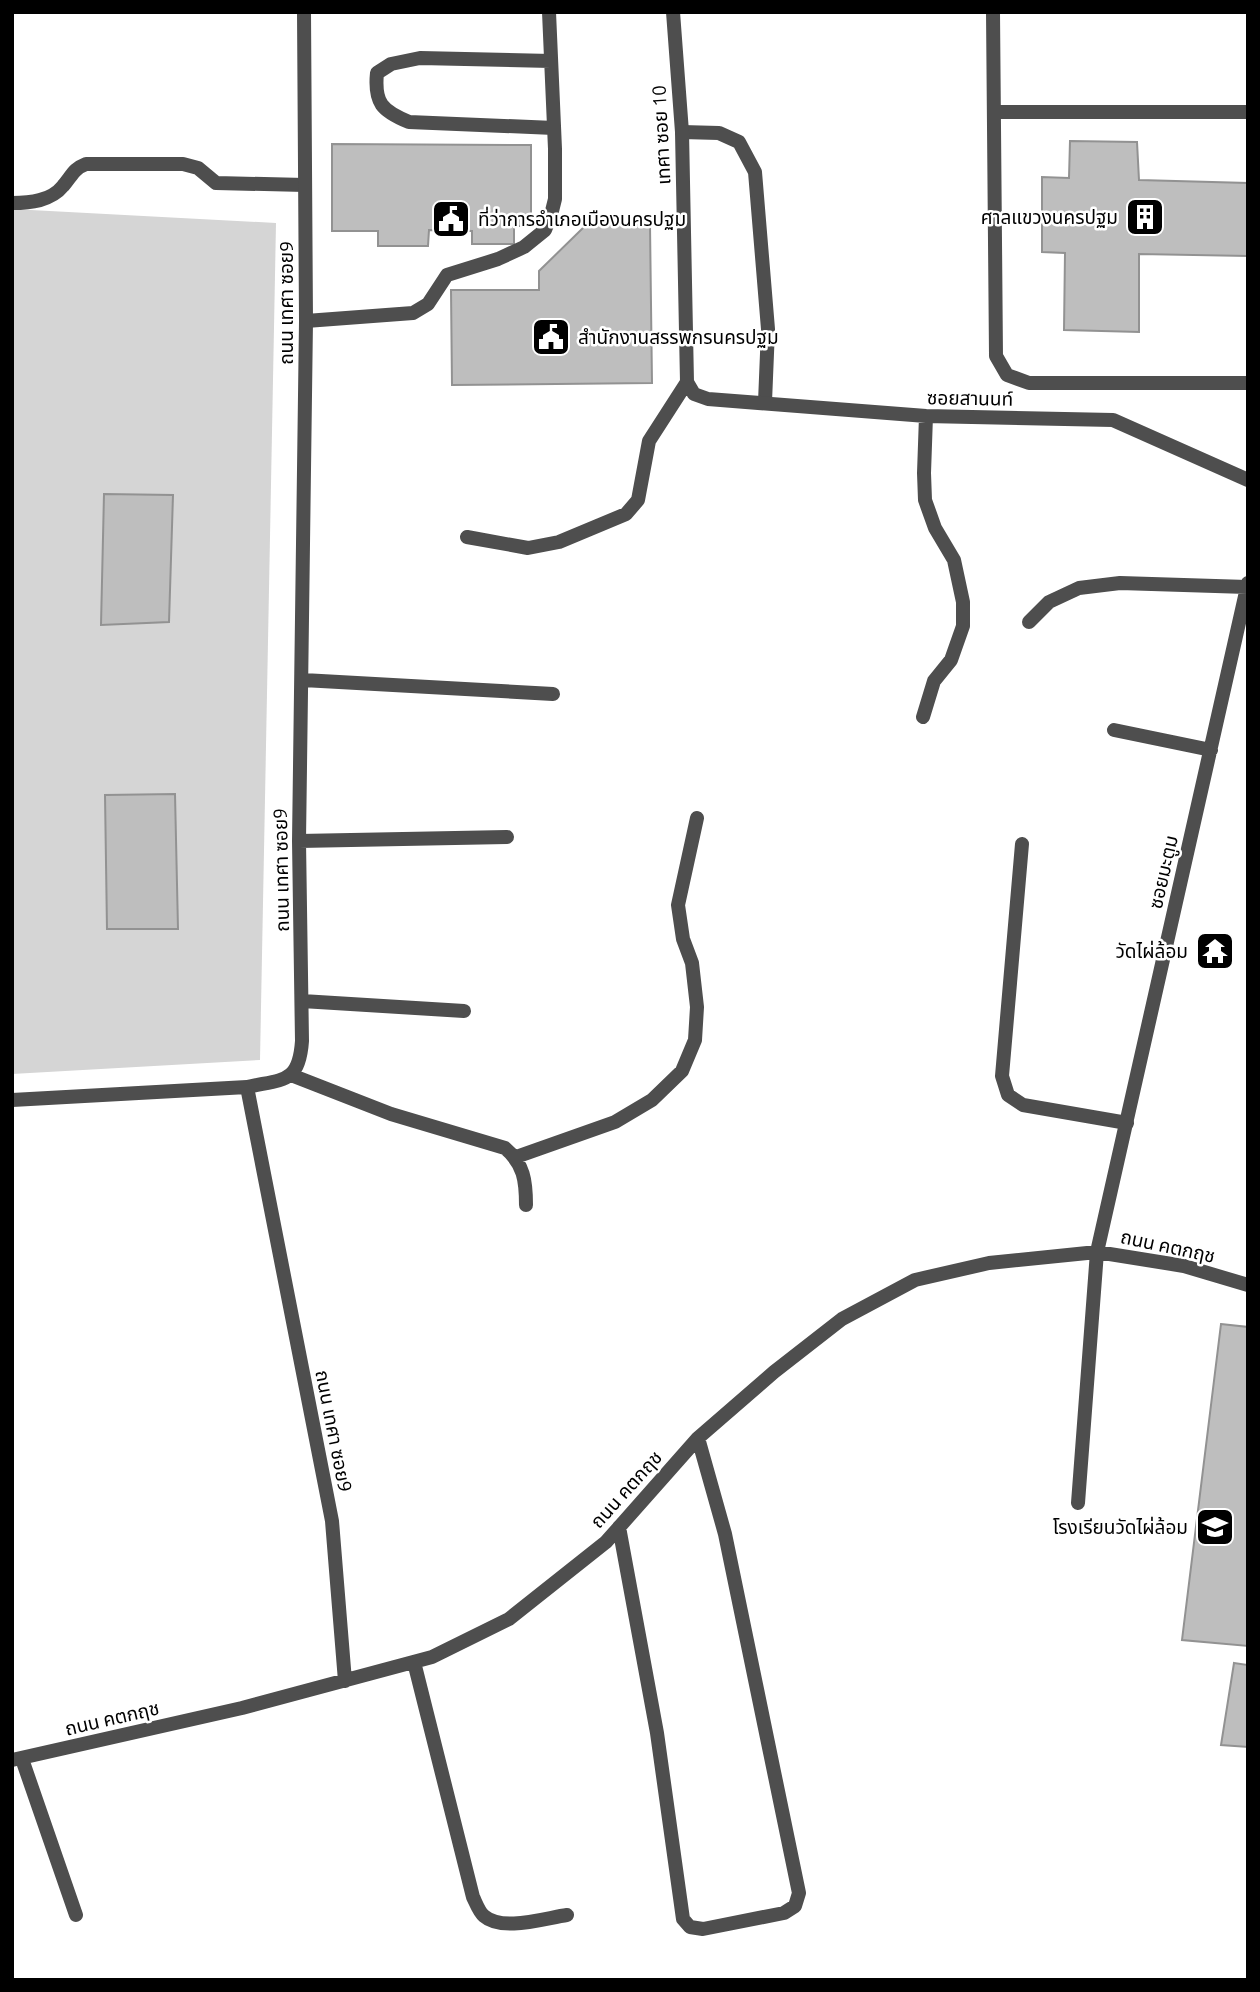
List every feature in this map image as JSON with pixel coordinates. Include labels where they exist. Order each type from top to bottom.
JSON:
[{"type":"street","name":"ถนน เทศา ซอย9","points":[[291,1075],[300,1062],[302,1001],[299,841],[306,321],[304,12]]},
{"type":"street","points":[[306,321],[414,313],[428,304],[447,275],[498,259],[524,247],[545,230],[555,199],[550,12]]},
{"type":"street","name":"เทศา ซอย 10","points":[[673,12],[682,132],[687,382]]},
{"type":"street","points":[[993,12],[996,356],[1007,375],[1029,383],[1248,383]]},
{"type":"street","points":[[551,61],[420,58],[391,64],[377,74],[376,86],[377,102],[392,115],[409,122],[554,128]]},
{"type":"street","points":[[995,112],[1248,112]]},
{"type":"street","points":[[682,132],[719,134],[739,142],[755,172],[768,329],[765,402]]},
{"type":"street","points":[[12,203],[43,199],[58,192],[76,168],[86,164],[183,164],[198,168],[216,183],[305,185]]},
{"type":"street","points":[[467,537],[528,548],[559,542],[626,514],[638,500],[649,441],[687,382]]},
{"type":"street","name":"ซอยสานนท์","points":[[687,382],[694,394],[708,398],[926,416],[1113,420],[1248,480]]},
{"type":"street","points":[[923,717],[934,681],[951,660],[963,626],[963,602],[954,560],[935,528],[925,500],[926,416]]},
{"type":"street","points":[[1030,622],[1049,602],[1079,587],[1120,583],[1247,585]]},
{"type":"street","name":"ซอยมะตูม","points":[[1079,1503],[1097,1252],[1247,585]]},
{"type":"street","points":[[303,680],[553,694]]},
{"type":"street","points":[[1114,730],[1210,750]]},
{"type":"street","points":[[516,1157],[615,1122],[652,1100],[682,1071],[695,1040],[698,1007],[692,963],[683,939],[678,905],[698,818]]},
{"type":"street","points":[[299,841],[507,837]]},
{"type":"street","points":[[1022,844],[1002,1076],[1008,1095],[1023,1105],[1127,1123]]},
{"type":"street","points":[[302,1001],[464,1011]]},
{"type":"street","points":[[12,1100],[247,1087],[285,1079],[291,1075],[391,1114],[505,1148],[516,1157],[522,1169],[526,1205]]},
{"type":"street","name":"ถนน เทศา ซอย9","points":[[247,1087],[332,1521],[345,1681]]},
{"type":"street","name":"ถนน คตกฤช","points":[[17,1760],[242,1708],[432,1657],[509,1619],[606,1542],[698,1438],[774,1372],[842,1319],[915,1280],[989,1263],[1097,1252],[1184,1266],[1248,1284]]},
{"type":"street","points":[[619,1527],[657,1733],[683,1919],[690,1927],[703,1929],[784,1913],[795,1906],[799,1893],[725,1534],[698,1438]]},
{"type":"street","points":[[414,1662],[473,1897],[482,1915],[493,1922],[509,1924],[567,1915]]},
{"type":"street","points":[[17,1760],[76,1916]]},
{"type":"shaded area","points":[[12,209],[276,223],[260,1060],[12,1074]]},
{"type":"building","name":"ศาลแขวงนครปฐม","points":[[1070,141],[1137,142],[1139,180],[1248,183],[1248,256],[1139,254],[1139,332],[1064,330],[1065,253],[1042,252],[1042,177],[1069,178]]},
{"type":"building","points":[[332,144],[531,145],[531,226],[514,226],[514,244],[472,244],[472,231],[429,230],[428,246],[378,246],[378,231],[332,231]]},
{"type":"building","name":"สำนักงานสรรพกรนครปฐม","points":[[586,225],[650,225],[652,383],[452,385],[451,290],[539,290],[539,271]]},
{"type":"building","points":[[104,494],[173,495],[169,622],[101,625]]},
{"type":"building","points":[[175,794],[178,929],[107,929],[105,795]]},
{"type":"building","points":[[1221,1324],[1248,1327],[1248,1646],[1182,1640]]},
{"type":"building","points":[[1234,1663],[1248,1665],[1248,1747],[1221,1745]]},
{"type":"place","name":"ศาลแขวงนครปฐม","points":[[1145,217]]},
{"type":"place","name":"ที่ว่าการอำเภอเมืองนครปฐม","points":[[451,219]]},
{"type":"place","name":"สำนักงานสรรพกรนครปฐม","points":[[551,337]]},
{"type":"place","name":"วัดไผ่ล้อม","points":[[1215,951]]},
{"type":"place","name":"โรงเรียนวัดไผ่ล้อม","points":[[1215,1527]]}]
